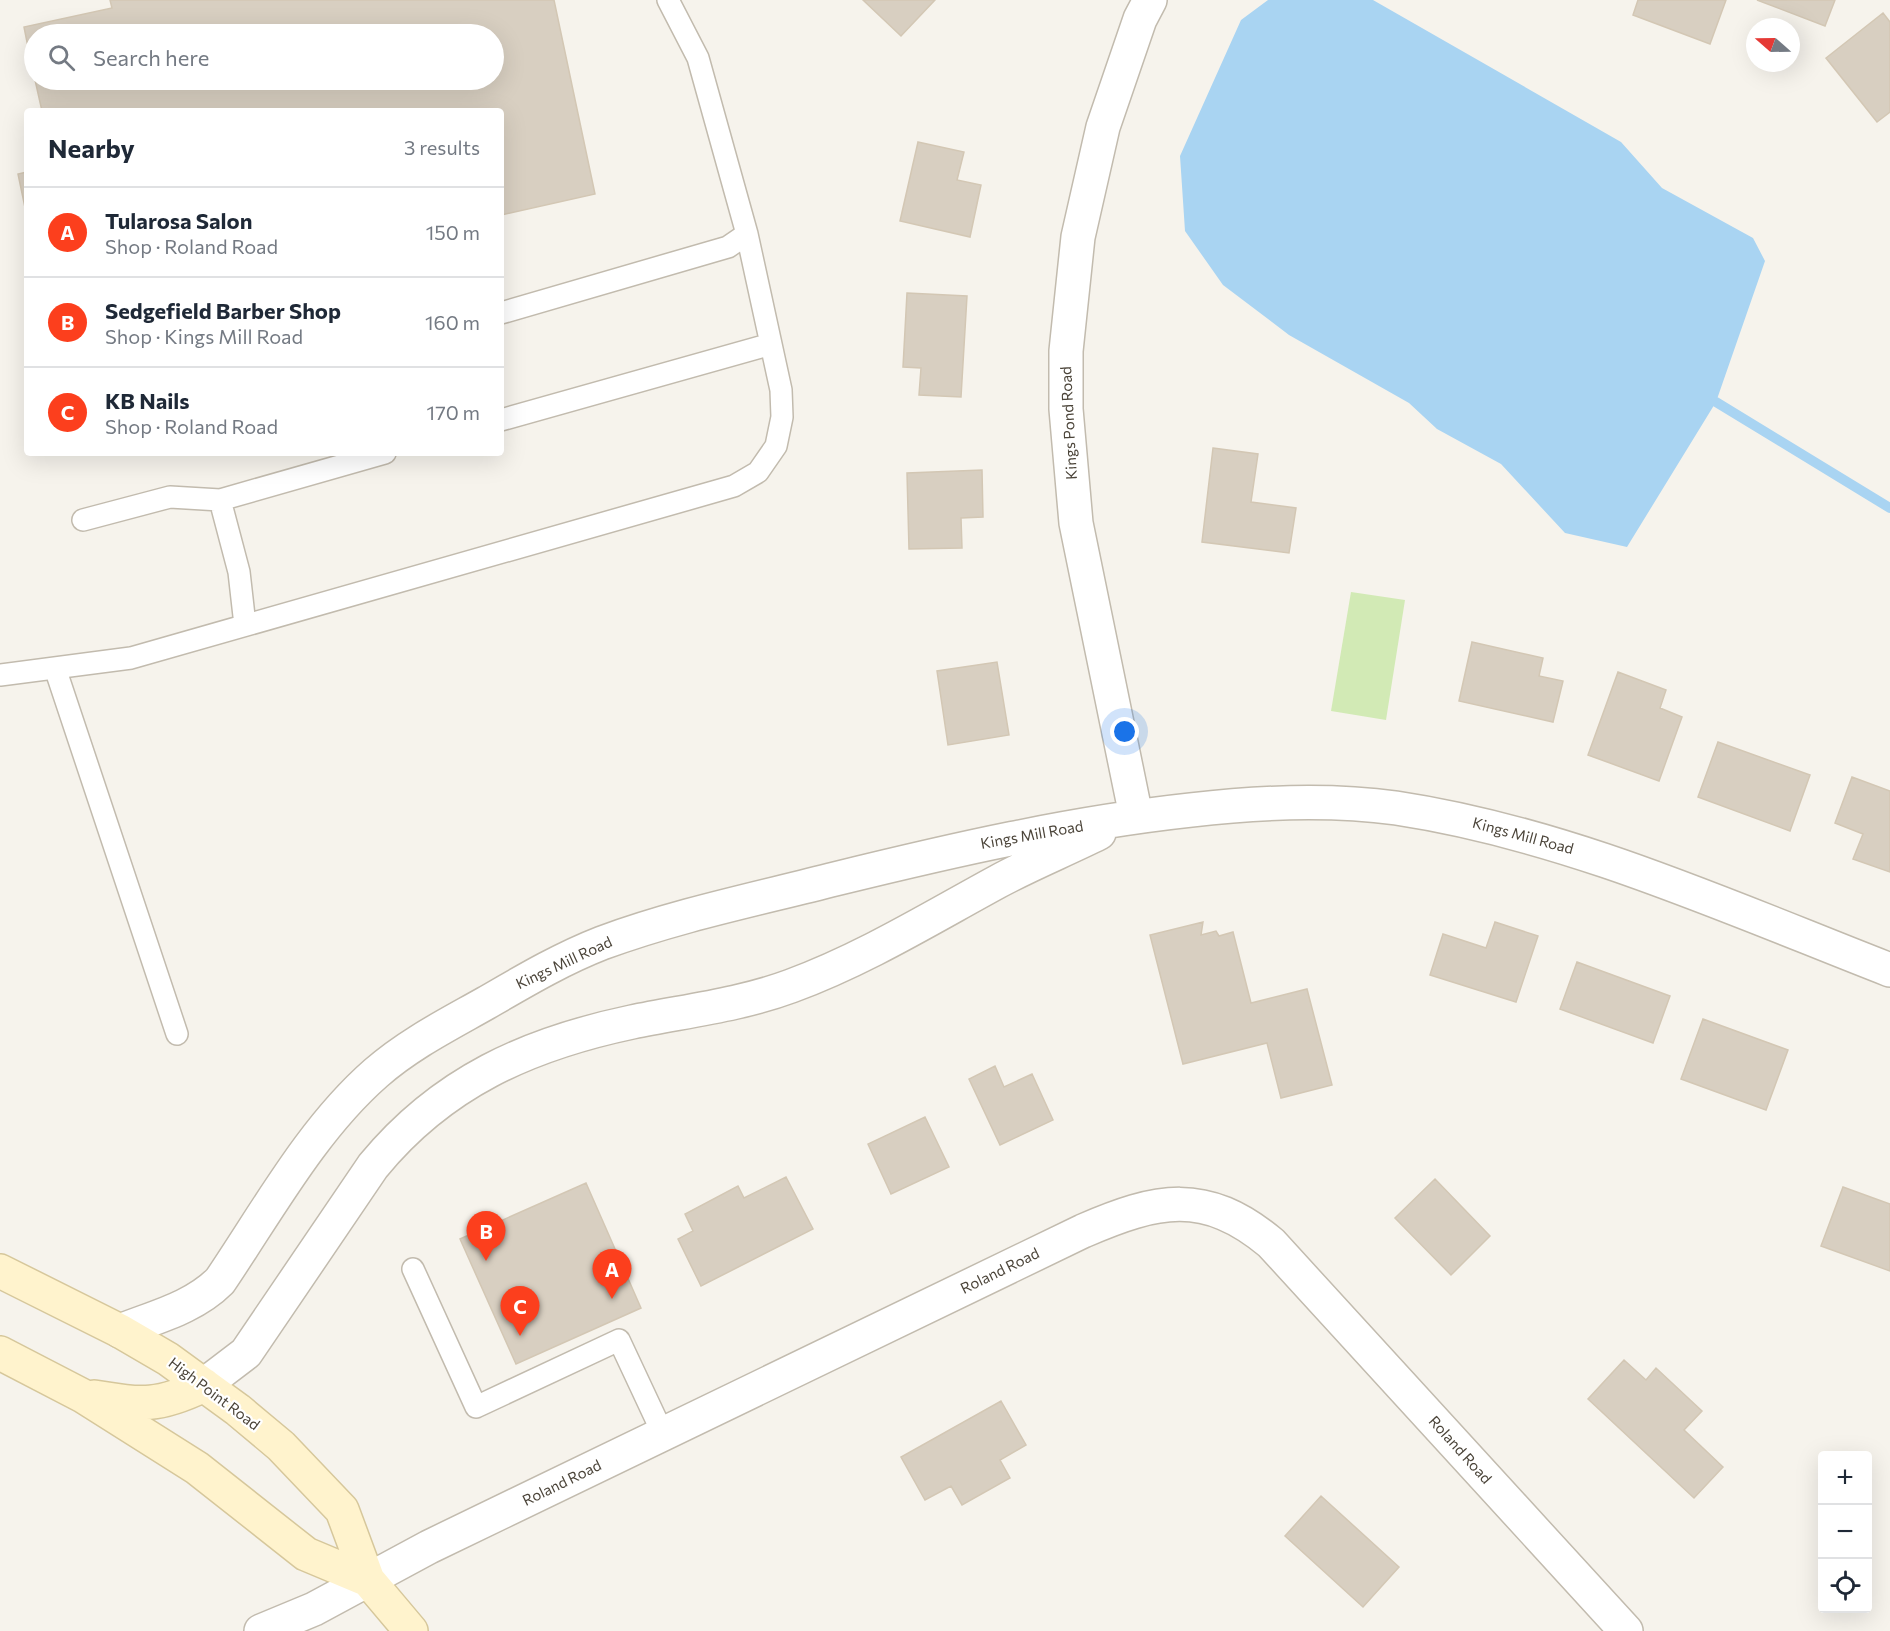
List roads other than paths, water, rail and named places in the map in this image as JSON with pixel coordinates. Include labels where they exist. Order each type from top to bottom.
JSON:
[{"type":"street","name":"Kings Pond Road","points":[[1136,816],[1076,523],[1066,409],[1066,351],[1078,237],[1103,127],[1140,19],[1150,0]]},
{"type":"street","name":"Kings Mill Road","points":[[120,1331],[191,1303],[206,1295],[220,1281],[320,1133],[347,1101],[378,1072],[441,1028],[543,970],[599,944],[672,920],[982,843],[1136,816],[1229,806],[1299,802],[1391,808],[1493,826],[1584,852],[1890,970]]},
{"type":"street","name":"Kings Mill Road","points":[[204,1385],[246,1353],[373,1166],[396,1138],[421,1114],[474,1077],[529,1052],[579,1035],[742,1000],[819,975],[890,943],[999,881],[1136,816]]},
{"type":"street","name":"Roland Road","points":[[261,1631],[314,1609],[429,1547],[1083,1231],[1151,1206],[1186,1204],[1218,1210],[1247,1223],[1271,1243],[1626,1631]]},
{"type":"street","name":"High Point Road","points":[[0,1271],[120,1331],[204,1385],[281,1446],[342,1510],[368,1580],[411,1631]]},
{"type":"street","name":"High Point Road","points":[[0,1353],[84,1396],[197,1468],[252,1509],[306,1554],[368,1580]]},
{"type":"street","points":[[84,1396],[155,1404],[175,1399],[204,1385]]},
{"type":"lane","points":[[0,675],[130,658],[734,486],[758,472],[776,446],[782,417],[781,390],[747,234],[698,58],[668,0]]},
{"type":"lane","points":[[504,312],[728,248],[747,234]]},
{"type":"lane","points":[[504,419],[771,344]]},
{"type":"lane","points":[[83,520],[170,497],[220,500],[374,456]]},
{"type":"lane","points":[[220,500],[239,572],[245,625]]},
{"type":"lane","points":[[55,668],[177,1034]]},
{"type":"lane","points":[[413,1269],[476,1407],[619,1340],[663,1434]]},
{"type":"water","points":[[1268,0],[1373,0],[1621,142],[1662,188],[1753,238],[1765,261],[1716,402],[1627,547],[1565,533],[1501,464],[1437,429],[1409,403],[1289,335],[1223,285],[1185,231],[1180,156],[1241,20]]},
{"type":"waterway","points":[[1716,402],[1890,508]]},
{"type":"place","name":"Sedgefield Barber Shop","points":[[486,1261]]},
{"type":"place","name":"Tularosa Salon","points":[[612,1299]]},
{"type":"place","name":"KB Nails","points":[[520,1336]]}]
